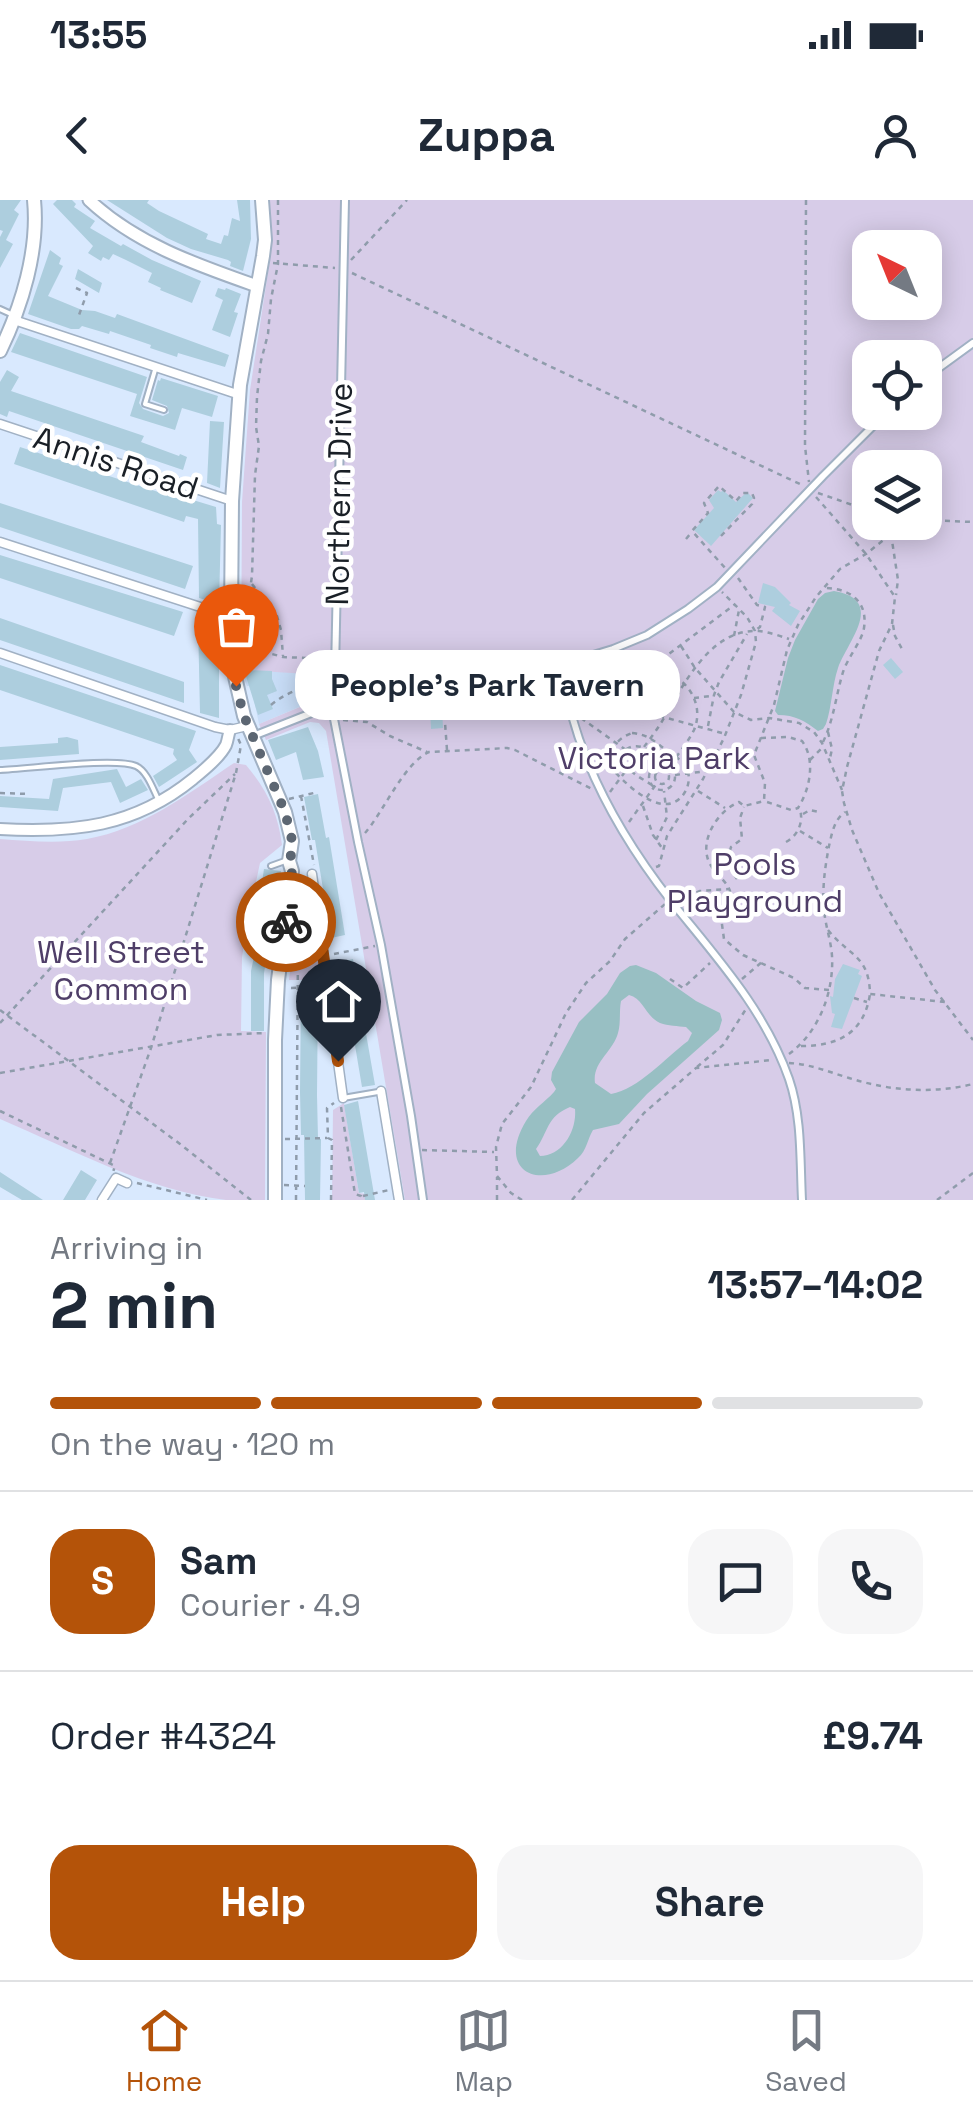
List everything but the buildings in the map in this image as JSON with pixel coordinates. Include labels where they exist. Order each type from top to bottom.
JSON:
[{"type":"main road","points":[[0,351],[14,318],[33,246],[34,200]]},
{"type":"main road","points":[[89,200],[107,217],[144,240],[257,286]]},
{"type":"main road","points":[[262,200],[265,240],[240,385],[232,501],[236,686],[242,736],[285,812],[292,840],[292,939],[278,980],[274,1040],[275,1200]]},
{"type":"street","name":"Northern Drive","points":[[345,200],[334,719],[381,945],[423,1200]]},
{"type":"street","points":[[14,318],[240,395]]},
{"type":"street","points":[[942,366],[973,343]]},
{"type":"street","name":"Annis Road","points":[[0,424],[232,501]]},
{"type":"street","points":[[0,829],[59,829],[134,815],[182,788],[242,736],[314,712],[336,698],[417,678],[560,662],[636,640],[663,626],[717,587],[870,430]]},
{"type":"street","points":[[0,542],[236,615]]},
{"type":"street","points":[[0,653],[242,736]]},
{"type":"street","points":[[560,662],[568,709],[623,832],[750,1001],[780,1060],[794,1096],[802,1200]]},
{"type":"street","points":[[312,874],[343,1098]]},
{"type":"street","points":[[292,939],[322,952]]},
{"type":"street","points":[[381,1091],[399,1200]]},
{"type":"street","points":[[102,1200],[116,1178],[126,1183]]},
{"type":"lane","points":[[0,309],[14,318]]},
{"type":"lane","points":[[156,367],[145,404],[164,410]]},
{"type":"lane","points":[[0,770],[103,763],[136,766],[160,803]]},
{"type":"lane","points":[[270,866],[289,861]]},
{"type":"lane","points":[[343,1098],[381,1091]]},
{"type":"path","points":[[278,200],[278,264],[257,397],[251,583],[242,620],[264,649],[283,658],[306,658],[325,664],[336,672]]},
{"type":"path","points":[[343,269],[406,200]]},
{"type":"path","points":[[806,200],[805,446],[809,490],[866,554],[896,597]]},
{"type":"path","points":[[267,263],[343,269],[809,490],[852,505]]},
{"type":"path","points":[[76,288],[87,293],[79,315]]},
{"type":"path","points":[[686,539],[708,513],[704,502],[719,486],[736,501],[743,493],[752,493],[752,504],[721,536]]},
{"type":"path","points":[[942,521],[973,522]]},
{"type":"path","points":[[334,719],[367,722],[428,752],[516,749],[604,796],[651,738],[684,683],[716,646],[760,627],[765,607],[756,605],[732,572],[692,532]]},
{"type":"path","points":[[764,801],[765,782],[754,755],[791,640],[816,596],[840,569],[884,540]]},
{"type":"path","points":[[842,791],[879,651],[892,624],[898,580],[892,540]]},
{"type":"path","points":[[251,583],[277,616],[283,658]]},
{"type":"path","points":[[650,871],[659,866],[675,822],[725,734],[756,642],[755,631],[740,609],[717,587]]},
{"type":"path","points":[[810,761],[828,732],[843,672],[864,627],[863,608],[857,597],[846,590],[825,588]]},
{"type":"path","points":[[725,734],[664,718],[638,702],[662,660],[735,604]]},
{"type":"path","points":[[733,637],[740,609]]},
{"type":"path","points":[[892,624],[902,648]]},
{"type":"path","points":[[755,631],[791,640]]},
{"type":"path","points":[[708,728],[715,692],[748,633]]},
{"type":"path","points":[[681,646],[734,712],[750,720],[769,718],[804,725],[814,732],[830,760],[879,893],[935,990],[973,1040]]},
{"type":"path","points":[[652,672],[670,672],[684,683],[698,714],[696,725],[667,767]]},
{"type":"path","points":[[271,705],[287,694],[313,684],[325,684]]},
{"type":"path","points":[[693,697],[703,698],[715,692]]},
{"type":"path","points":[[442,696],[446,752]]},
{"type":"path","points":[[568,709],[635,757]]},
{"type":"path","points":[[828,732],[832,745],[830,760]]},
{"type":"path","points":[[632,733],[651,738],[684,764],[689,782],[684,794],[665,804],[647,798],[610,764],[615,743],[632,733]]},
{"type":"path","points":[[231,748],[242,736]]},
{"type":"path","points":[[110,1163],[236,773],[242,736]]},
{"type":"path","points":[[760,738],[798,739],[807,748],[811,775],[798,808],[791,810],[764,801],[744,806],[738,802],[726,809],[712,830],[709,862],[730,888],[730,897],[720,910],[724,938],[743,955],[794,978],[807,989],[834,993]]},
{"type":"path","points":[[664,790],[628,768],[623,759],[625,750],[633,745],[644,747],[674,775]]},
{"type":"path","points":[[358,842],[420,756],[428,752]]},
{"type":"path","points":[[623,832],[654,785],[657,765],[667,767]]},
{"type":"path","points":[[667,767],[669,783]]},
{"type":"path","points":[[656,840],[666,817],[664,790],[674,775],[707,771]]},
{"type":"path","points":[[0,1023],[236,773]]},
{"type":"path","points":[[654,785],[669,783]]},
{"type":"path","points":[[696,790],[726,809]]},
{"type":"path","points":[[288,799],[318,792]]},
{"type":"path","points":[[0,793],[29,794]]},
{"type":"path","points":[[300,796],[315,870],[312,874]]},
{"type":"path","points":[[643,803],[663,850]]},
{"type":"path","points":[[737,879],[728,865],[729,854],[730,846],[742,839],[740,818],[744,806]]},
{"type":"path","points":[[798,808],[802,815]]},
{"type":"path","points":[[786,842],[795,836],[802,815],[810,810],[819,812]]},
{"type":"path","points":[[780,1060],[799,1046],[813,1028],[828,991],[832,955],[823,894],[836,819],[846,811]]},
{"type":"path","points":[[798,830],[829,849]]},
{"type":"path","points":[[497,1200],[496,1152],[502,1124],[531,1087],[566,1013],[586,983],[625,939],[672,901],[693,893],[730,888]]},
{"type":"path","points":[[799,1046],[826,1045],[847,1036],[861,1020],[869,1002],[864,965],[827,929]]},
{"type":"path","points":[[292,939],[297,988],[296,1200]]},
{"type":"path","points":[[322,952],[381,945]]},
{"type":"path","points":[[670,978],[684,988],[717,957]]},
{"type":"path","points":[[737,983],[762,962]]},
{"type":"path","points":[[284,988],[327,987]]},
{"type":"path","points":[[870,994],[946,1002]]},
{"type":"path","points":[[854,998],[869,1002]]},
{"type":"path","points":[[572,1200],[644,1114],[723,1045],[750,1001]]},
{"type":"path","points":[[0,1010],[250,1200]]},
{"type":"path","points":[[0,1073],[230,1034],[268,1034]]},
{"type":"path","points":[[696,1068],[780,1060],[902,1089],[935,1091],[973,1084]]},
{"type":"path","points":[[328,1138],[327,1108],[340,1100],[355,1194],[362,1198],[397,1188]]},
{"type":"path","points":[[0,1111],[114,1164],[112,1176],[116,1178]]},
{"type":"path","points":[[281,1139],[332,1140],[330,1200]]},
{"type":"path","points":[[416,1150],[496,1152]]},
{"type":"path","points":[[938,1200],[973,1173]]},
{"type":"path","points":[[497,1176],[511,1194],[522,1200]]},
{"type":"path","points":[[126,1183],[206,1200]]},
{"type":"path","points":[[282,1186],[305,1186]]},
{"type":"shaded area","points":[[834,591],[850,596],[861,612],[855,635],[838,668],[826,724],[818,731],[775,711],[795,640],[818,599]]},
{"type":"shaded area","points":[[241,670],[325,674],[325,690],[316,700],[259,724],[251,686],[247,686]]},
{"type":"shaded area","points":[[630,966],[656,973],[720,1013],[719,1030],[619,1124],[593,1130],[581,1155],[564,1169],[538,1175],[527,1172],[516,1153],[526,1121],[556,1089],[552,1072],[579,1022]],"holes":[[[629,995],[660,1023],[686,1027],[692,1033],[688,1041],[642,1080],[611,1094],[595,1083],[595,1076],[618,1033],[621,1001]],[[570,1107],[575,1109],[571,1134],[555,1152],[540,1156],[536,1149],[549,1125],[556,1115]]]},
{"type":"green space","name":"Victoria Park","points":[[268,200],[973,200],[973,1200],[405,1200],[326,731],[319,723],[310,722],[266,740],[259,724],[319,699],[325,690],[325,675],[241,670],[242,502],[250,390],[271,253]]},
{"type":"green space","name":"Well Street Common","points":[[234,763],[246,765],[266,793],[282,845],[260,863],[242,957],[241,1031],[266,1032],[265,1200],[226,1200],[167,1187],[0,1119],[0,839],[66,841],[107,834],[164,809]]},
{"type":"green space","points":[[304,878],[313,930],[296,926]]},
{"type":"green space","points":[[293,943],[318,949],[323,980],[289,980]]},
{"type":"green space","points":[[344,1103],[359,1193],[365,1194],[365,1200],[332,1200],[333,1110]]},
{"type":"way so far","points":[[236,686],[244,716],[290,829],[292,871],[286,922]]},
{"type":"place","name":"People's Park Tavern","points":[[236,686]]},
{"type":"route","points":[[286,922],[284,938],[322,947],[338,1061]]},
{"type":"park label","name":"Pools Playground","points":[[755,882]]}]
